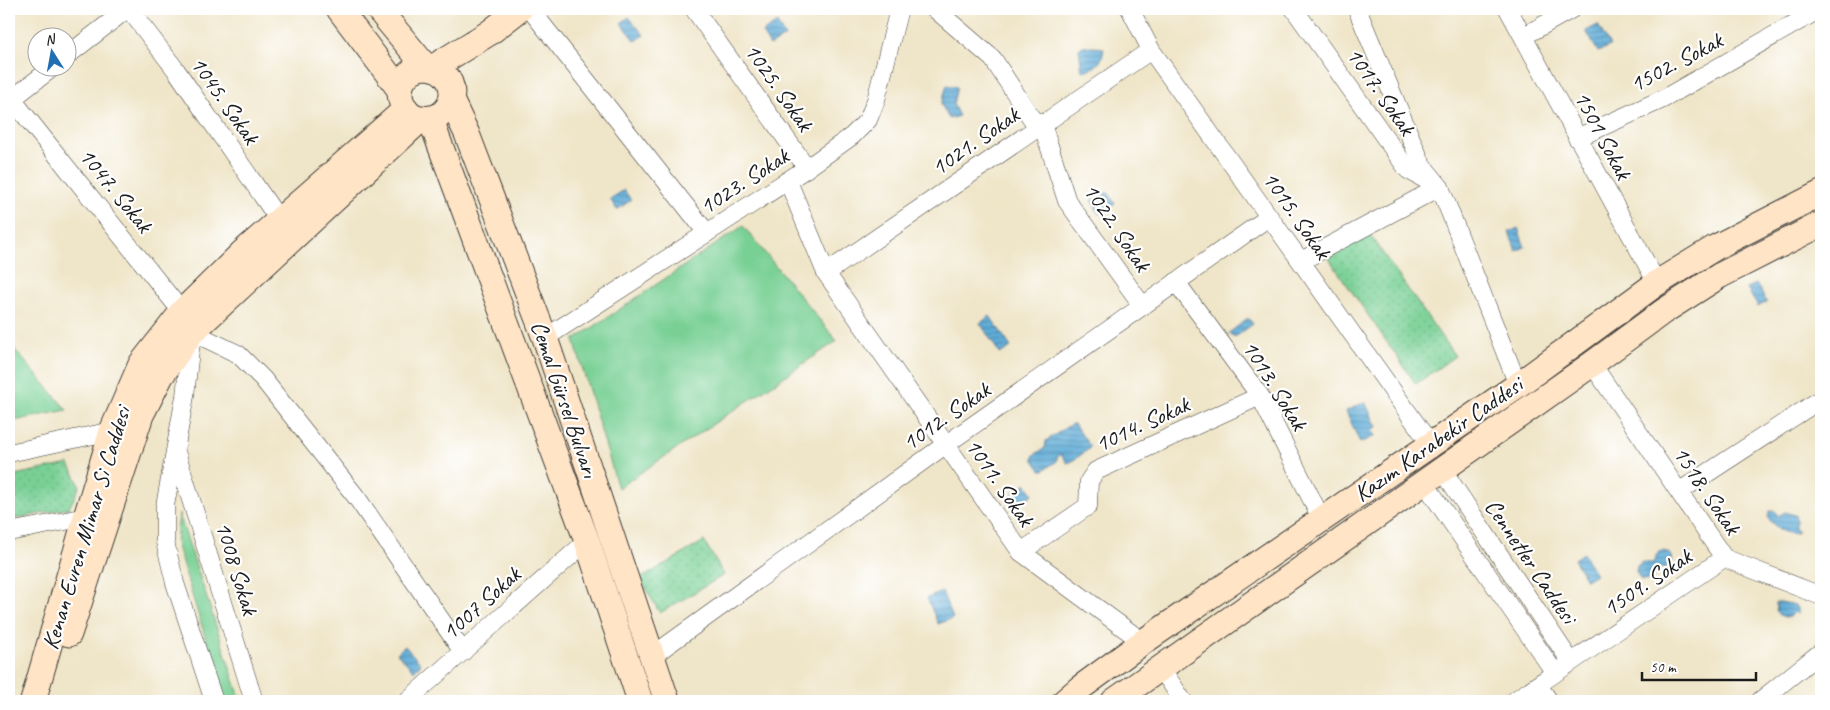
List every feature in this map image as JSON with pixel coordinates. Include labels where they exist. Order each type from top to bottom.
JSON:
[{"type":"main road","name":"Cemal Gürsel Bulvarı","points":[[339,9],[415,109],[587,541],[640,701]]},
{"type":"main road","points":[[378,9],[429,68],[444,75],[451,93]]},
{"type":"main road","points":[[489,33],[451,93],[443,112],[415,109],[406,77],[412,72],[429,68],[489,33],[520,9]]},
{"type":"main road","name":"Cemal Gürsel Bulvarı","points":[[451,93],[545,338],[667,701]]},
{"type":"main road","name":"Kenan Evren Mimar Si Caddesi","points":[[49,701],[76,612],[141,415],[187,322],[242,253],[279,220],[415,109]]},
{"type":"main road","name":"Kenan Evren Mimar Si Caddesi","points":[[33,701],[112,431],[141,364],[415,109]]},
{"type":"main road","name":"Kazım Karabekir Caddesi","points":[[1065,701],[1143,642],[1518,385],[1657,283],[1716,247],[1821,193]]},
{"type":"main road","name":"Kazım Karabekir Caddesi","points":[[1114,701],[1592,364],[1664,310],[1718,276],[1821,224]]},
{"type":"street","points":[[78,47],[128,9]]},
{"type":"street","name":"1045. Sokak","points":[[128,9],[176,70],[279,220]]},
{"type":"street","points":[[530,9],[707,234]]},
{"type":"street","name":"1025. Sokak","points":[[694,9],[807,168]]},
{"type":"street","name":"1023. Sokak","points":[[545,338],[788,181],[852,136],[868,120],[876,100],[899,9]]},
{"type":"street","name":"1022. Sokak","points":[[935,9],[993,59],[1032,119],[1042,124],[1067,201],[1142,305]]},
{"type":"street","name":"1017. Sokak","points":[[1294,9],[1408,170],[1440,187]]},
{"type":"street","name":"1017. Sokak","points":[[1357,9],[1422,165],[1440,187],[1518,385]]},
{"type":"street","name":"1501 Sokak","points":[[1508,9],[1657,283]]},
{"type":"street","points":[[1524,36],[1572,9]]},
{"type":"street","name":"1502. Sokak","points":[[1577,138],[1663,99],[1820,9]]},
{"type":"street","name":"1015. Sokak","points":[[1136,10],[1151,50],[1431,445]]},
{"type":"street","name":"1021. Sokak","points":[[826,273],[1151,50]]},
{"type":"street","name":"1047. Sokak","points":[[39,78],[12,98],[187,322]]},
{"type":"street","name":"1011. Sokak","points":[[788,181],[826,273],[1021,552],[1143,642]]},
{"type":"street","points":[[1300,261],[1440,187]]},
{"type":"street","name":"1012. Sokak","points":[[652,656],[945,445],[1269,217]]},
{"type":"street","name":"1013. Sokak","points":[[1176,282],[1260,396],[1322,520]]},
{"type":"street","points":[[187,322],[238,354],[263,379],[356,498],[463,652]]},
{"type":"street","name":"1008 Sokak","points":[[187,322],[185,396],[165,506],[165,542],[175,583],[214,701]]},
{"type":"street","name":"1518. Sokak","points":[[1592,364],[1724,558],[1821,596]]},
{"type":"street","name":"1014. Sokak","points":[[1021,552],[1088,506],[1089,481],[1096,471],[1260,396]]},
{"type":"street","points":[[1680,491],[1821,399]]},
{"type":"street","points":[[9,453],[112,431]]},
{"type":"street","name":"1008 Sokak","points":[[175,450],[254,701]]},
{"type":"street","name":"Cennetler Caddesi","points":[[1433,476],[1571,662],[1514,701]]},
{"type":"street","name":"Cennetler Caddesi","points":[[1433,476],[1555,673]]},
{"type":"street","points":[[9,532],[86,517]]},
{"type":"street","name":"1007 Sokak","points":[[407,701],[587,541]]},
{"type":"street","name":"1509. Sokak","points":[[1571,662],[1724,558]]},
{"type":"street","points":[[1760,701],[1821,652]]},
{"type":"street","points":[[1161,668],[1183,701]]},
{"type":"street","points":[[1538,685],[1549,701]]},
{"type":"green space","points":[[743,226],[837,341],[618,488],[574,340]]},
{"type":"green space","points":[[1368,232],[1455,356],[1416,384],[1329,259]]},
{"type":"green space","points":[[9,343],[67,410],[9,422]]},
{"type":"green space","points":[[69,464],[80,486],[69,508],[9,520],[9,476]]},
{"type":"green space","points":[[179,514],[241,701],[225,701],[176,543]]},
{"type":"green space","points":[[704,541],[724,575],[660,613],[640,579]]},
{"type":"water","points":[[629,17],[644,35],[636,41],[621,23]]},
{"type":"water","points":[[777,23],[785,37],[770,46],[762,33]]},
{"type":"water","points":[[1598,25],[1610,46],[1598,52],[1586,31]]},
{"type":"water","points":[[1083,46],[1104,48],[1098,64],[1091,69],[1082,71],[1079,49]]},
{"type":"water","points":[[947,85],[957,87],[953,104],[959,116],[949,119],[941,104]]},
{"type":"water","points":[[624,190],[631,200],[617,210],[610,199]]},
{"type":"water","points":[[1108,192],[1115,204],[1099,214],[1092,201]]},
{"type":"water","points":[[1518,228],[1525,247],[1516,251],[1509,232]]},
{"type":"water","points":[[1756,284],[1767,302],[1758,307],[1747,289]]},
{"type":"water","points":[[990,316],[1011,347],[1000,354],[980,323]]},
{"type":"water","points":[[1248,318],[1253,324],[1234,338],[1229,333]]},
{"type":"water","points":[[1365,402],[1377,427],[1372,430],[1375,436],[1360,443],[1346,411]]},
{"type":"water","points":[[1071,424],[1074,424],[1090,446],[1089,449],[1067,463],[1061,454],[1057,457],[1057,461],[1041,470],[1033,459],[1034,455],[1045,448],[1046,441]]},
{"type":"water","points":[[1026,483],[1033,494],[1020,503],[1013,492]]},
{"type":"water","points":[[1770,511],[1775,511],[1778,516],[1785,512],[1795,515],[1797,521],[1795,527],[1798,532],[1785,532],[1773,524],[1768,517]]},
{"type":"water","points":[[1661,551],[1670,554],[1671,563],[1665,568],[1656,568],[1650,580],[1641,580],[1636,572],[1637,566],[1642,562],[1653,563],[1657,554]]},
{"type":"water","points":[[1583,553],[1596,574],[1586,580],[1574,559]]},
{"type":"water","points":[[942,592],[953,618],[938,624],[927,598]]},
{"type":"water","points":[[1781,602],[1795,605],[1799,612],[1797,614],[1794,612],[1788,618],[1779,615],[1775,603]]},
{"type":"water","points":[[405,646],[421,664],[414,671],[397,653]]}]
